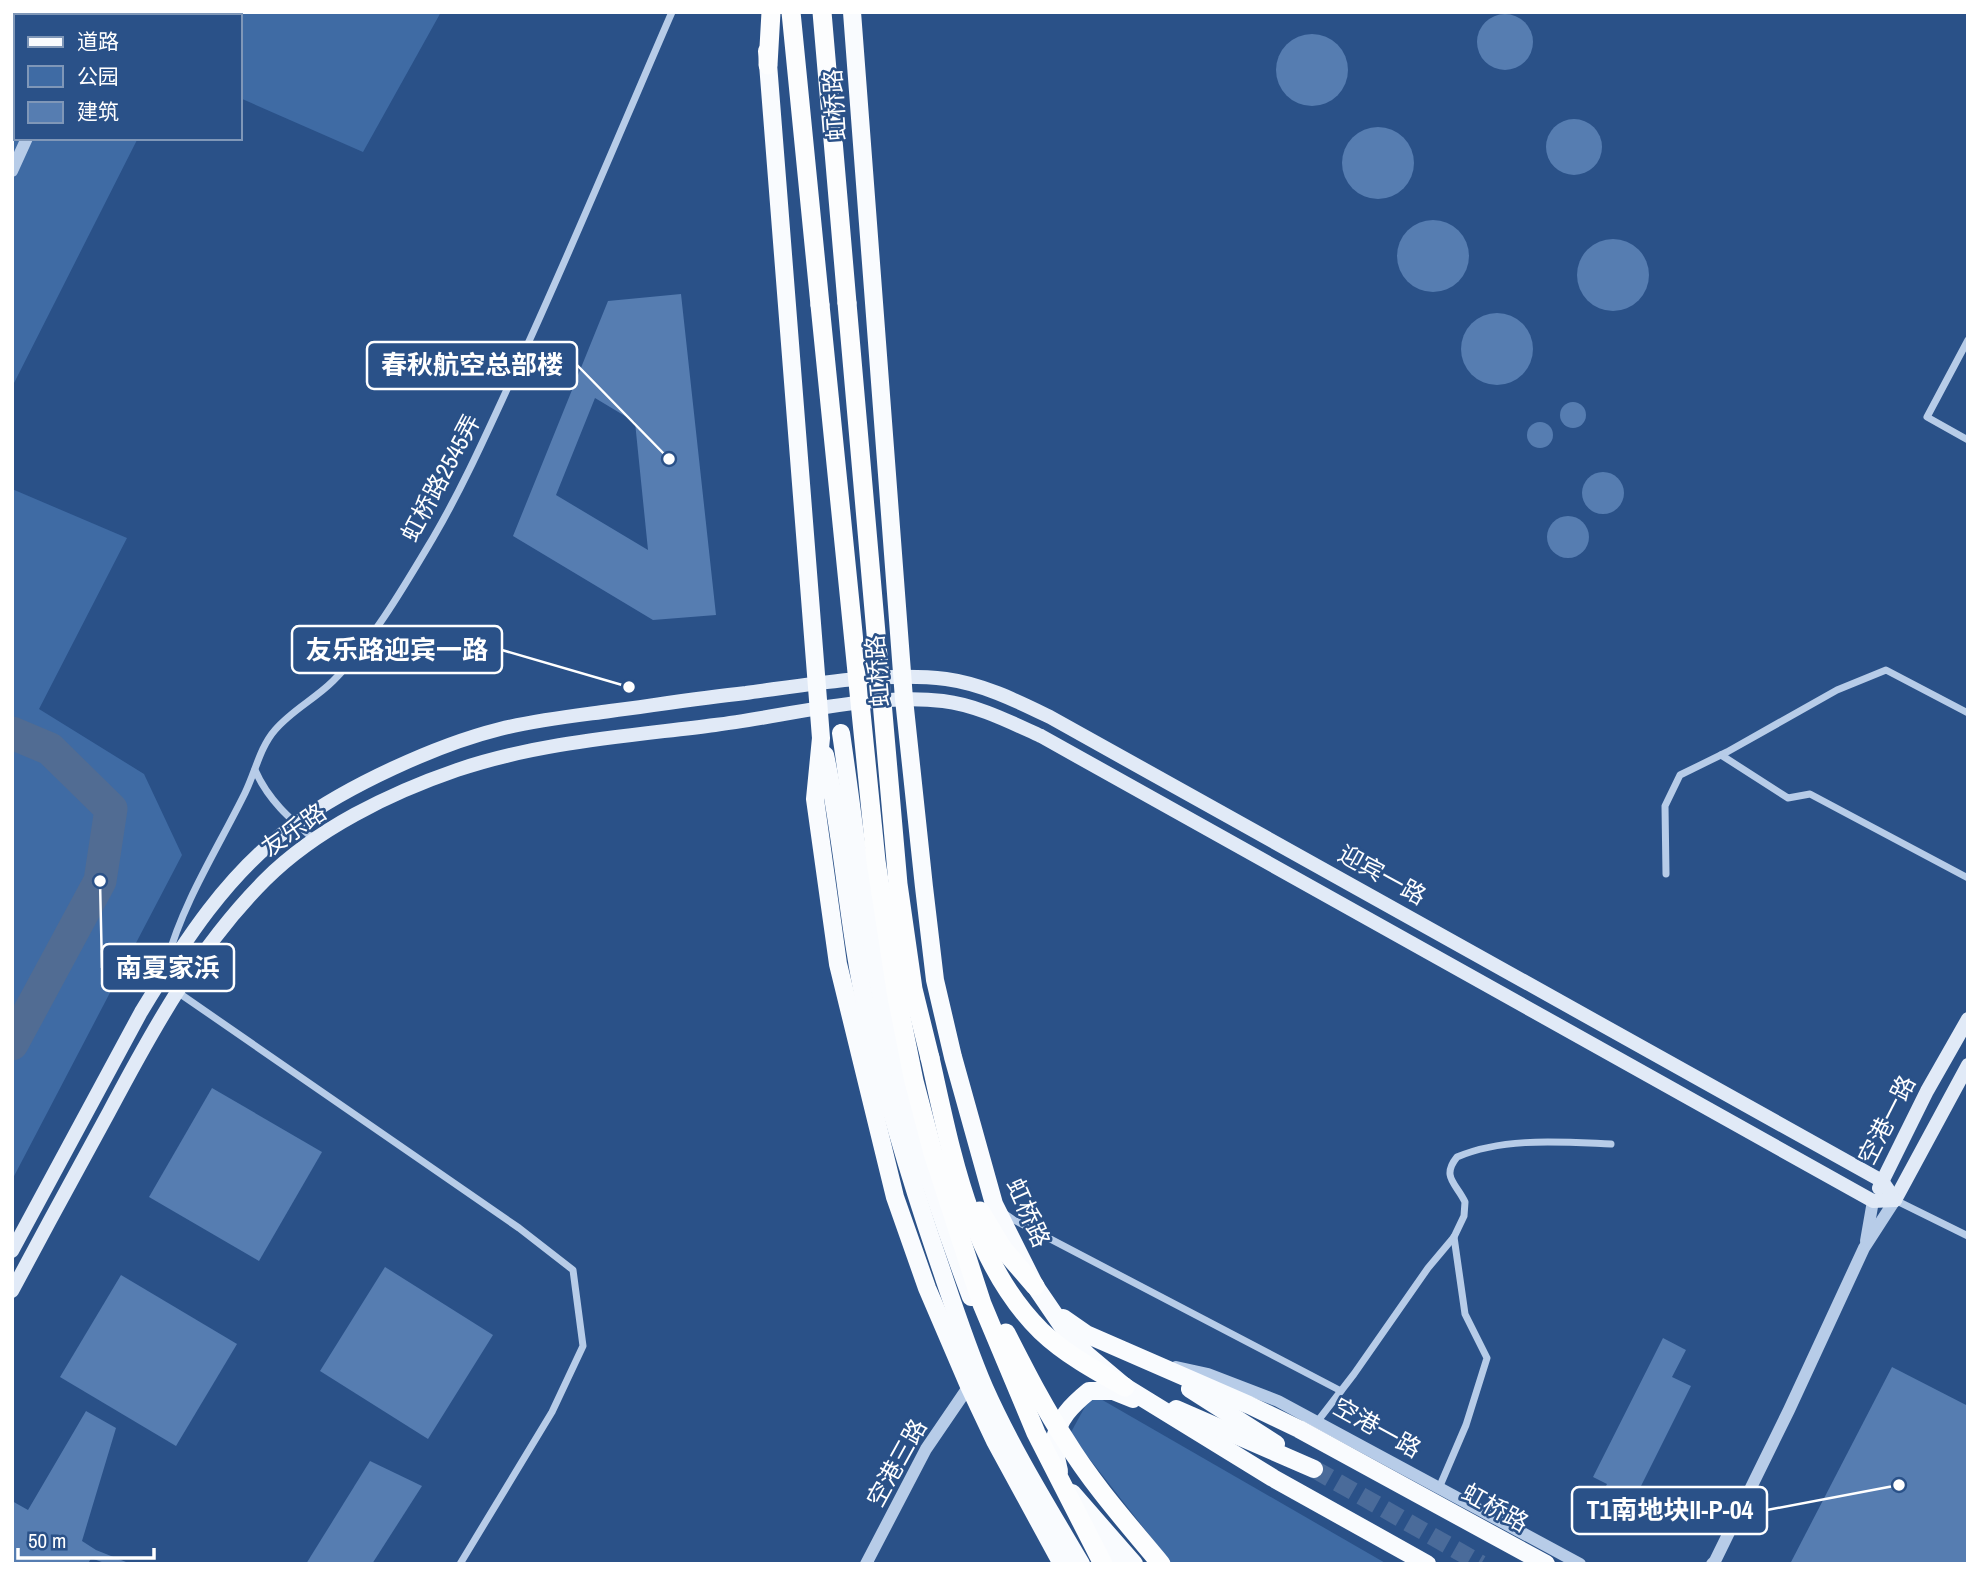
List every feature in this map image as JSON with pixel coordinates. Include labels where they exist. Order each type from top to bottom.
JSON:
[{"type":"highway","points":[[768,65],[771,12]]},
{"type":"highway","points":[[791,12],[878,874],[897,997],[914,1081],[933,1153],[982,1304],[1042,1445],[1103,1564]]},
{"type":"highway","points":[[822,12],[898,884],[913,989],[952,1153],[978,1231],[1002,1282],[1024,1313],[1042,1332],[1069,1353],[1125,1387]]},
{"type":"highway","points":[[952,1153],[978,1207],[1003,1249],[1035,1286]]},
{"type":"highway","points":[[957,1227],[1020,1361],[1059,1430],[1098,1487],[1161,1564]]},
{"type":"main road","points":[[765,12],[821,738],[834,796],[852,939],[867,1016],[914,1189],[957,1318],[980,1376],[1021,1462],[1081,1564]]},
{"type":"main road","name":"虹桥路","points":[[852,12],[902,677],[934,980],[994,1204],[1035,1286],[1065,1330],[1087,1355],[1125,1387],[1283,1483],[1427,1564]]},
{"type":"main road","name":"迎宾一路","points":[[816,684],[902,677],[947,679],[998,692],[1050,717],[1882,1181],[1895,1200]]},
{"type":"main road","name":"友乐路","points":[[12,1251],[164,974],[222,893],[254,856],[295,824],[354,789],[405,765],[450,745],[500,729],[816,684]]},
{"type":"main road","name":"迎宾一路","points":[[818,708],[904,699],[945,701],[979,710],[1041,736],[1873,1201],[1895,1200]]},
{"type":"main road","name":"友乐路","points":[[12,1291],[176,991],[267,878],[315,840],[365,810],[459,769],[575,744],[818,708]]},
{"type":"main road","points":[[841,733],[881,996],[908,1112],[949,1239],[1005,1382],[1115,1564]]},
{"type":"main road","points":[[821,738],[815,799],[838,964],[895,1197],[927,1288],[969,1386],[995,1441],[1062,1564]]},
{"type":"main road","name":"空港一路","points":[[1873,1201],[1927,1091],[1968,1019]]},
{"type":"main road","name":"空港一路","points":[[1895,1200],[1968,1065]]},
{"type":"main road","name":"虹桥路","points":[[1048,1304],[1086,1334],[1299,1429],[1546,1564]]},
{"type":"main road","points":[[1125,1387],[1314,1469],[1141,1359]]},
{"type":"main road","points":[[1059,1471],[1055,1442],[1061,1423],[1072,1405],[1088,1391],[1113,1391],[1165,1412]]},
{"type":"main road","points":[[1072,1493],[1134,1564]]},
{"type":"street","name":"虹桥路2545弄","points":[[164,974],[178,928],[256,770],[266,743],[292,712],[332,682],[352,659],[433,537],[473,464],[537,326],[672,12]]},
{"type":"street","points":[[12,171],[26,140]]},
{"type":"street","points":[[1968,340],[1927,416],[1968,440]]},
{"type":"street","points":[[1666,874],[1665,806],[1680,775],[1837,690],[1886,670],[1968,713]]},
{"type":"street","points":[[1721,755],[1788,798],[1810,794],[1968,878]]},
{"type":"street","points":[[256,770],[263,788],[295,824],[315,840]]},
{"type":"street","points":[[164,974],[176,991],[519,1228],[573,1270],[583,1346],[552,1412],[460,1564]]},
{"type":"street","points":[[1317,1422],[1427,1268],[1454,1237],[1464,1216],[1465,1202],[1449,1176],[1449,1170],[1457,1157],[1499,1146],[1547,1142],[1611,1144]]},
{"type":"street","name":"空港一路","points":[[1713,1562],[1789,1410],[1864,1248],[1895,1200]]},
{"type":"street","name":"迎宾一路","points":[[1895,1200],[1968,1236]]},
{"type":"street","name":"空港一路","points":[[1864,1248],[1873,1201]]},
{"type":"street","points":[[994,1204],[1014,1220],[1340,1391]]},
{"type":"street","points":[[1439,1489],[1466,1425],[1487,1359],[1465,1314],[1454,1237]]},
{"type":"street","name":"空港一路","points":[[1141,1359],[1208,1374],[1278,1401],[1580,1564]]},
{"type":"street","name":"空港三路","points":[[866,1564],[926,1449],[969,1386]]},
{"type":"green space","points":[[441,12],[363,152],[242,99],[242,14],[33,14]]},
{"type":"green space","points":[[14,54],[14,140],[137,140],[12,387]]},
{"type":"green space","points":[[12,489],[127,538],[39,709],[144,774],[182,855],[12,1180]]},
{"type":"green space","points":[[1092,1394],[1387,1564],[1172,1564],[1070,1434]]},
{"type":"building","points":[[1499,14],[1511,14],[1521,18],[1529,26],[1533,42],[1529,58],[1521,66],[1511,70],[1499,70],[1489,66],[1481,58],[1477,48],[1477,36],[1481,26],[1489,18]]},
{"type":"building","points":[[1319,34],[1338,44],[1346,56],[1346,84],[1338,96],[1326,104],[1305,106],[1286,96],[1278,84],[1276,63],[1286,44],[1298,36]]},
{"type":"building","points":[[1568,119],[1580,119],[1590,123],[1598,131],[1602,147],[1598,163],[1590,171],[1580,175],[1568,175],[1558,171],[1550,163],[1546,153],[1546,141],[1550,131],[1558,123]]},
{"type":"building","points":[[1385,127],[1404,137],[1412,149],[1412,177],[1404,189],[1392,197],[1371,199],[1352,189],[1344,177],[1342,156],[1352,137],[1364,129]]},
{"type":"building","points":[[1440,220],[1459,230],[1467,242],[1467,270],[1459,282],[1447,290],[1426,292],[1407,282],[1399,270],[1397,249],[1407,230],[1419,222]]},
{"type":"building","points":[[1620,239],[1639,249],[1647,261],[1647,289],[1639,301],[1627,309],[1606,311],[1587,301],[1579,289],[1577,268],[1587,249],[1599,241]]},
{"type":"building","points":[[681,294],[716,615],[653,620],[513,536],[608,301]],"holes":[[[595,398],[635,422],[648,550],[556,495]]]},
{"type":"building","points":[[1504,313],[1523,323],[1531,335],[1531,363],[1523,375],[1511,383],[1490,385],[1471,375],[1463,363],[1461,342],[1471,323],[1483,315]]},
{"type":"building","points":[[1573,402],[1582,406],[1586,415],[1582,424],[1573,428],[1564,424],[1560,415],[1564,406]]},
{"type":"building","points":[[1540,422],[1549,426],[1553,435],[1549,444],[1540,448],[1531,444],[1527,435],[1531,426]]},
{"type":"building","points":[[1603,472],[1618,478],[1624,493],[1618,508],[1603,514],[1588,508],[1582,493],[1588,478]]},
{"type":"building","points":[[1568,516],[1583,522],[1589,537],[1583,552],[1568,558],[1553,552],[1547,537],[1553,522]]},
{"type":"building","points":[[212,1088],[322,1152],[259,1261],[149,1197]]},
{"type":"building","points":[[385,1267],[493,1335],[428,1439],[320,1371]]},
{"type":"building","points":[[121,1275],[237,1344],[176,1446],[60,1377]]},
{"type":"building","points":[[1663,1338],[1686,1350],[1672,1377],[1691,1386],[1630,1508],[1602,1494],[1607,1484],[1593,1477]]},
{"type":"building","points":[[1892,1367],[1968,1406],[1968,1564],[1790,1564]]},
{"type":"building","points":[[86,1411],[116,1428],[82,1541],[96,1550],[131,1564],[107,1564],[91,1558],[88,1564],[12,1564],[12,1501],[28,1510]]},
{"type":"building","points":[[370,1461],[422,1486],[372,1564],[306,1564]]},
{"type":"waterway","points":[[12,733],[50,749],[111,809],[100,881],[12,1044]]},
{"type":"tunnel","points":[[1314,1469],[1481,1564]]},
{"type":"place","name":"春秋航空总部楼","points":[[669,459]]},
{"type":"place","name":"友乐路迎宾一路","points":[[629,687]]},
{"type":"place","name":"南夏家浜","points":[[100,881]]},
{"type":"place","name":"T1南地块II-P-04","points":[[1899,1485]]}]
